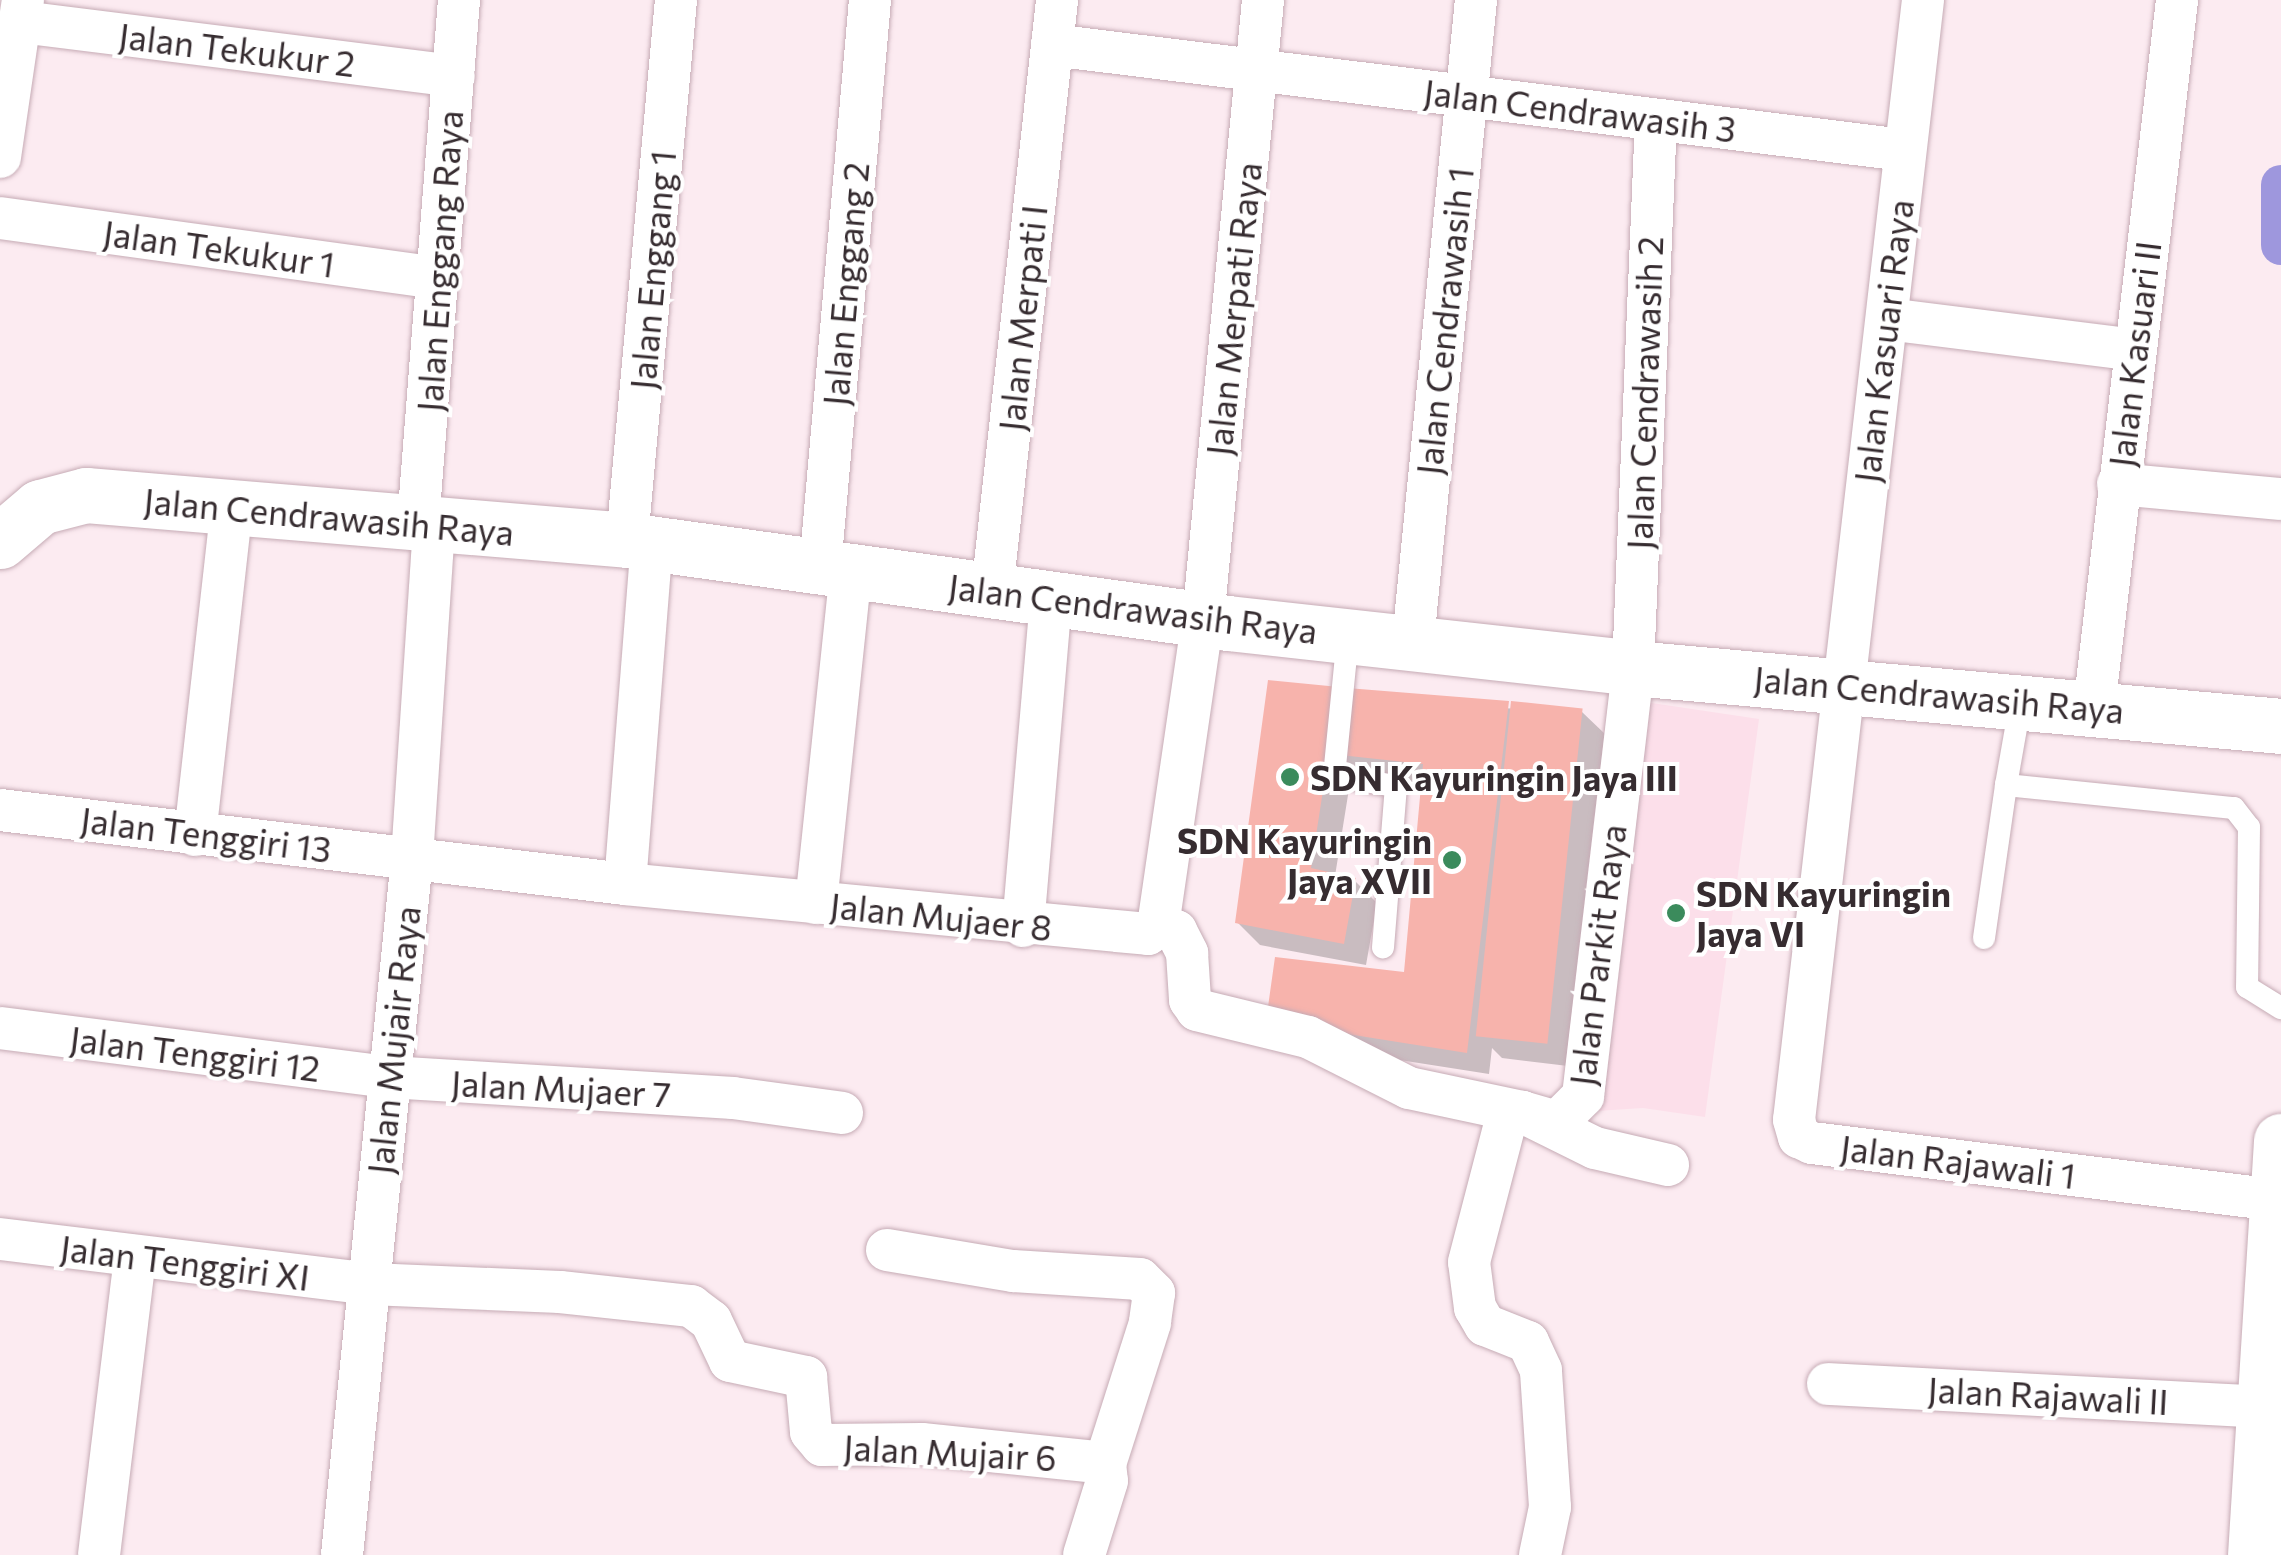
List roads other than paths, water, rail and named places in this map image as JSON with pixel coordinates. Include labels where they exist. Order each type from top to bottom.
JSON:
[{"type":"street","name":"Jalan Enggang Raya","points":[[426,523],[438,278],[459,0]]},
{"type":"street","name":"Jalan Enggang 1","points":[[625,884],[640,541],[676,0]]},
{"type":"street","name":"Jalan Enggang 2","points":[[816,903],[870,0]]},
{"type":"street","name":"Jalan Merpati I","points":[[992,591],[1057,0]]},
{"type":"street","name":"Jalan Merpati Raya","points":[[1203,619],[1263,0]]},
{"type":"street","name":"Jalan Cendrawasih 1","points":[[1413,642],[1476,0]]},
{"type":"street","name":"Jalan Kasuari Raya","points":[[1842,682],[1923,0]]},
{"type":"street","name":"Jalan Kasuari II","points":[[2094,708],[2177,0]]},
{"type":"street","name":"Jalan Tekukur 2","points":[[22,11],[454,76]]},
{"type":"street","points":[[0,156],[22,11]]},
{"type":"street","name":"Jalan Cendrawasih 3","points":[[1052,44],[1256,75],[1467,96],[1904,150]]},
{"type":"street","name":"Jalan Cendrawasih 2","points":[[1633,668],[1656,119]]},
{"type":"street","name":"Jalan Tekukur 1","points":[[0,218],[438,278]]},
{"type":"street","points":[[1887,320],[2135,350]]},
{"type":"street","points":[[2118,484],[2278,498]]},
{"type":"street","name":"Jalan Cendrawasih Raya","points":[[0,541],[40,508],[86,495],[231,512],[640,541],[1051,602],[1348,636],[1633,668],[1842,682],[2281,726]]},
{"type":"street","points":[[194,834],[231,512]]},
{"type":"street","name":"Jalan Mujair Raya","points":[[342,1555],[412,858],[426,523]]},
{"type":"street","points":[[1022,926],[1051,602]]},
{"type":"street","points":[[1203,619],[1158,926],[1176,930],[1187,953],[1190,1000],[1197,1010],[1308,1037],[1409,1088],[1522,1112],[1595,1148],[1668,1166]]},
{"type":"street","name":"Jalan Parkit Raya","points":[[1540,1555],[1550,1507],[1541,1370],[1528,1342],[1486,1325],[1470,1285],[1499,1130],[1522,1112],[1557,1122],[1583,1096],[1633,668]]},
{"type":"street","name":"Jalan Rajawali 1","points":[[1842,682],[1794,1120],[1800,1137],[2278,1201]]},
{"type":"street","name":"Jalan Tenggiri 13","points":[[0,810],[412,858]]},
{"type":"street","name":"Jalan Mujaer 8","points":[[412,858],[1135,937],[1158,926]]},
{"type":"street","name":"Jalan Tenggiri 12","points":[[0,1028],[389,1077]]},
{"type":"street","name":"Jalan Mujaer 7","points":[[389,1077],[734,1098],[842,1113]]},
{"type":"street","points":[[2254,1555],[2268,1407],[2281,1141]]},
{"type":"street","name":"Jalan Tenggiri XI","points":[[0,1238],[370,1284]]},
{"type":"street","points":[[887,1250],[1013,1271],[1140,1279],[1154,1293],[1150,1322],[1105,1464]]},
{"type":"street","points":[[99,1555],[134,1256]]},
{"type":"street","name":"Jalan Mujair 6","points":[[370,1284],[560,1292],[691,1306],[710,1320],[730,1361],[806,1377],[811,1432],[822,1445],[922,1444],[1105,1464],[1107,1481],[1084,1555]]},
{"type":"street","name":"Jalan Rajawali II","points":[[1828,1384],[2268,1407]]},
{"type":"lane","points":[[1348,636],[1334,776],[1396,786],[1383,947]]},
{"type":"lane","points":[[1984,938],[2021,700]]},
{"type":"lane","points":[[2006,785],[2234,808],[2249,827],[2248,987],[2281,1008]]},
{"type":"waterway","points":[[2281,185],[2281,245]]},
{"type":"place","name":"SDN Kayuringin Jaya III","points":[[1290,777]]},
{"type":"place","name":"SDN Kayuringin Jaya XVII","points":[[1452,860]]},
{"type":"place","name":"SDN Kayuringin Jaya VI","points":[[1676,913]]}]
